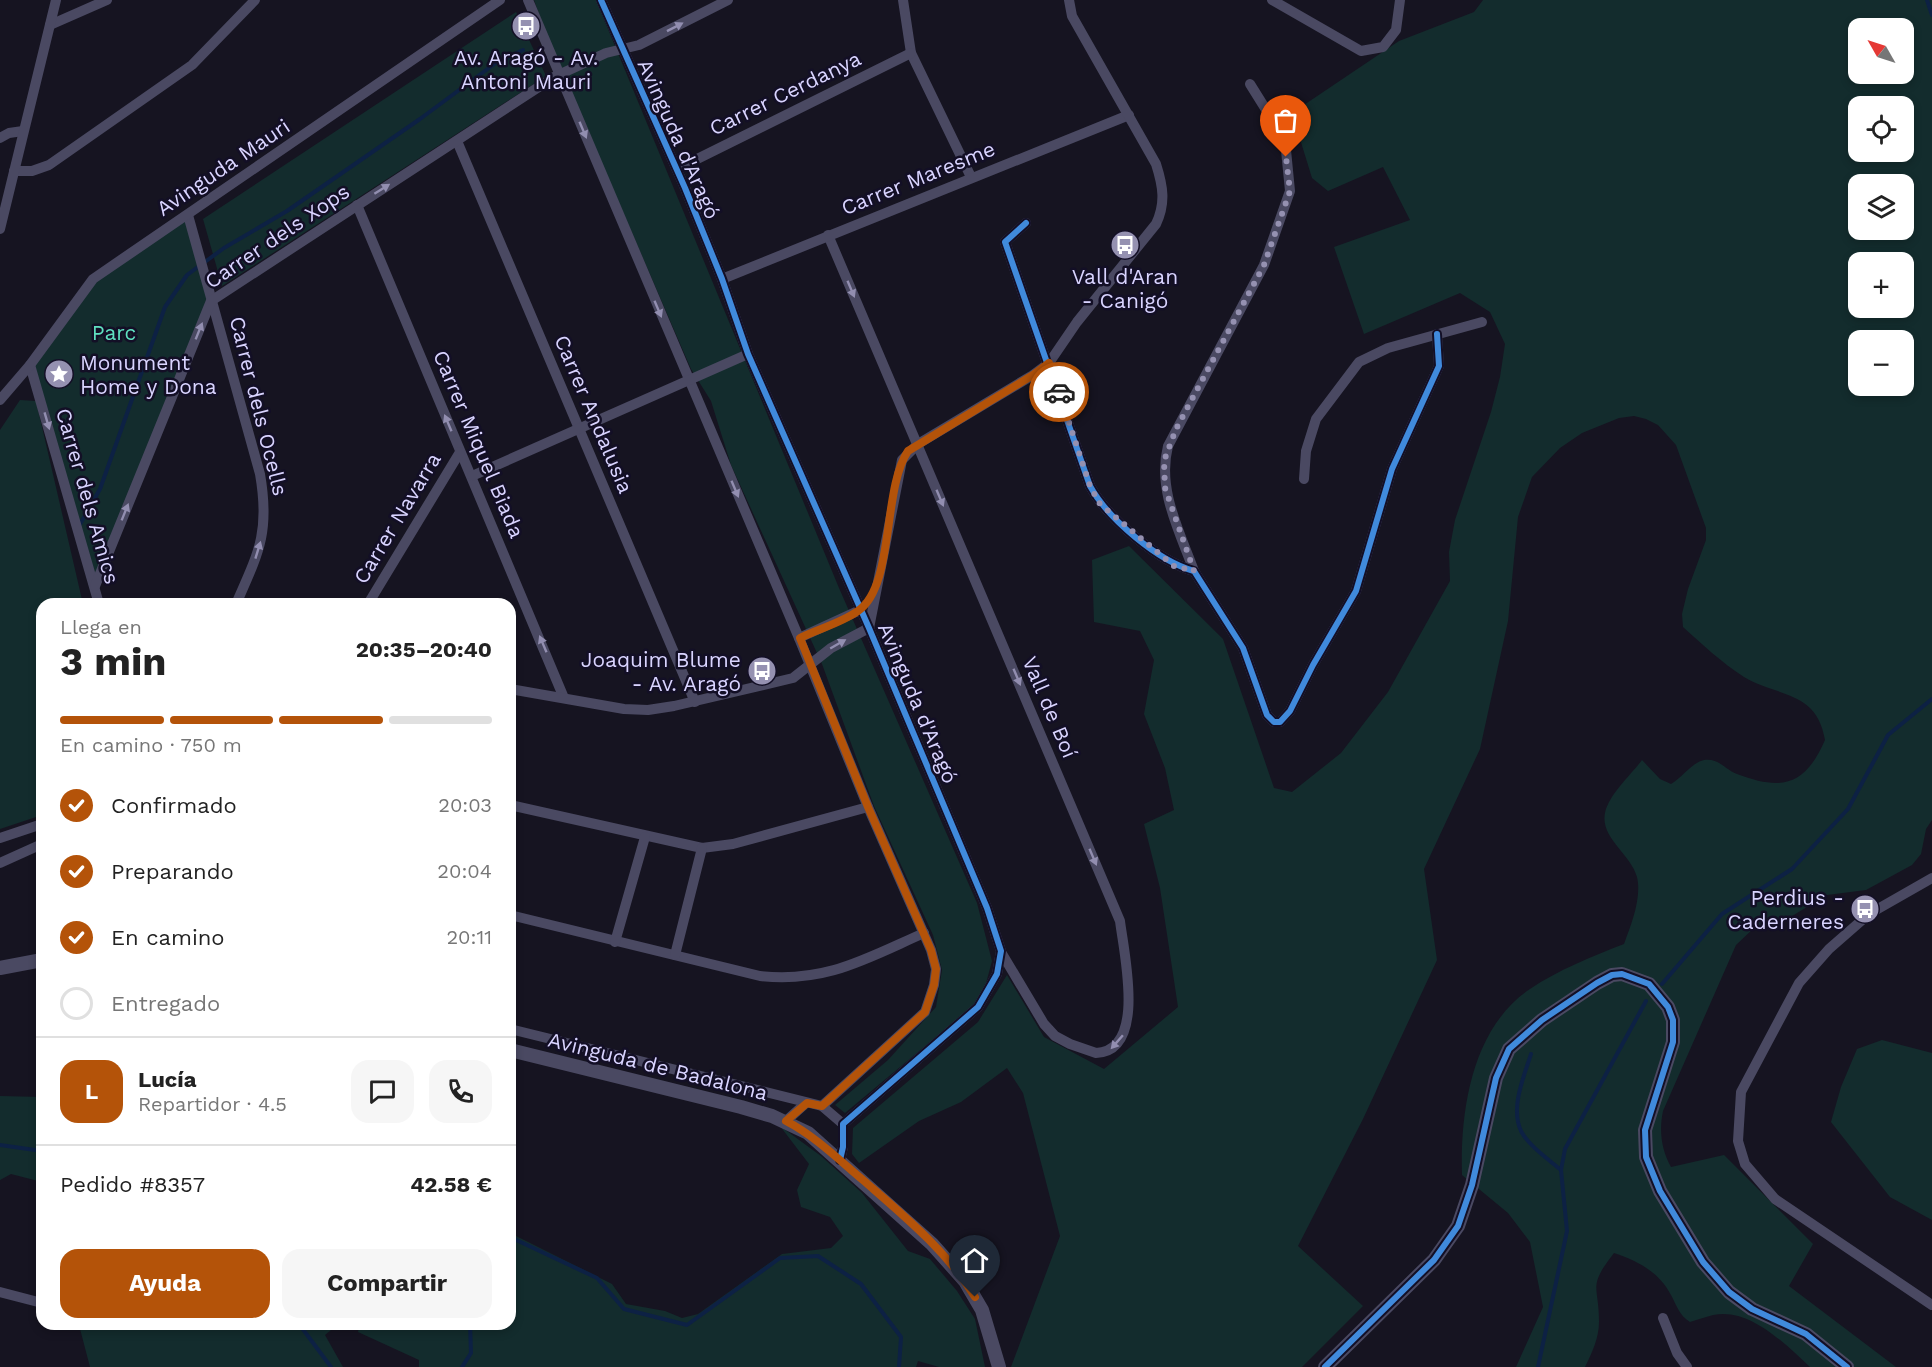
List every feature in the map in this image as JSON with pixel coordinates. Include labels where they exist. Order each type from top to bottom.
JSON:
[{"type":"street","points":[[0,229],[56,0]]},
{"type":"street","points":[[50,25],[107,0]]},
{"type":"street","points":[[14,171],[32,171],[49,165],[182,73],[205,53],[255,0]]},
{"type":"street","name":"Avinguda Mauri","points":[[0,400],[30,365],[93,279],[500,0]]},
{"type":"street","points":[[528,0],[687,378],[800,638],[868,807],[924,933],[936,969],[934,985],[925,1012],[822,1106]]},
{"type":"street","name":"Avinguda d'Aragó","points":[[601,0],[621,50],[677,169],[722,279],[748,354],[869,628],[987,908],[1001,951]]},
{"type":"street","name":"Carrer dels Xops","points":[[95,585],[211,301],[554,77],[606,53],[639,45],[728,0]]},
{"type":"street","points":[[903,0],[911,53],[971,177]]},
{"type":"street","points":[[516,690],[624,709],[648,710],[695,702],[793,678],[831,648],[869,628],[902,460],[918,444],[1049,363],[1077,322],[1156,224],[1162,210],[1163,190],[1159,174],[1129,115],[1072,16],[1069,0]]},
{"type":"street","points":[[1272,0],[1361,51],[1383,47],[1396,30],[1400,0]]},
{"type":"street","name":"Carrer Cerdanya","points":[[677,169],[911,53]]},
{"type":"street","points":[[1250,84],[1285,140],[1290,191],[1264,265],[1168,446],[1164,461],[1165,488],[1194,571],[1243,648],[1267,715],[1274,722],[1280,722],[1290,711],[1313,665],[1356,591],[1392,469],[1439,366],[1437,334]]},
{"type":"street","name":"Carrer Maresme","points":[[722,279],[1129,115]]},
{"type":"street","points":[[0,138],[9,133],[23,132]]},
{"type":"street","name":"Carrer Andalusia","points":[[457,141],[695,702]]},
{"type":"street","name":"Carrer Miquel Biada","points":[[357,205],[564,698]]},
{"type":"street","name":"Carrer dels Ocells","points":[[189,215],[260,474],[265,502],[263,537],[238,598]]},
{"type":"street","points":[[1026,223],[1005,242],[1090,486],[1100,504],[1174,566],[1194,571]]},
{"type":"street","name":"Vall de Boí","points":[[828,235],[1120,921],[1129,1022],[1117,1045],[1104,1053],[1096,1053],[1055,1036],[1034,1010],[1001,951]]},
{"type":"street","points":[[1304,478],[1309,436],[1317,419],[1350,371],[1370,355],[1482,322]]},
{"type":"street","name":"Carrer Navarra","points":[[472,476],[687,378],[748,354]]},
{"type":"street","name":"Carrer dels Amics","points":[[30,365],[98,598]]},
{"type":"street","name":"Carrer Navarra","points":[[372,598],[460,452]]},
{"type":"street","points":[[800,638],[860,610],[878,582]]},
{"type":"street","points":[[516,806],[702,848],[733,844],[868,807]]},
{"type":"street","points":[[0,838],[36,826]]},
{"type":"street","points":[[615,942],[645,837]]},
{"type":"street","points":[[0,863],[36,847]]},
{"type":"street","points":[[675,956],[702,848]]},
{"type":"street","points":[[1932,878],[1869,914],[1829,949],[1799,983],[1741,1092],[1738,1141],[1745,1164],[1775,1199],[1932,1305]]},
{"type":"street","points":[[516,917],[760,976],[795,978],[841,969],[924,933]]},
{"type":"street","points":[[840,1160],[843,1147],[843,1124],[978,1007],[997,974],[1001,951]]},
{"type":"street","points":[[0,968],[36,961]]},
{"type":"street","points":[[1325,1367],[1434,1260],[1458,1226],[1472,1185],[1496,1078],[1509,1049],[1542,1020],[1597,982],[1622,974],[1649,984],[1668,1007],[1672,1020],[1673,1042],[1646,1130],[1647,1157],[1660,1191],[1703,1262],[1729,1292],[1752,1309],[1806,1334],[1846,1367]]},
{"type":"street","points":[[516,1030],[822,1106],[843,1124]]},
{"type":"street","name":"Avinguda de Badalona","points":[[516,1051],[741,1107],[786,1121],[808,1133],[932,1244],[965,1281],[989,1327],[999,1367]]},
{"type":"street","points":[[786,1121],[807,1103]]},
{"type":"street","points":[[0,1292],[36,1301]]},
{"type":"street","points":[[1663,1318],[1677,1353],[1687,1367]]},
{"type":"green space","points":[[534,0],[596,0],[839,588],[977,903],[992,961],[985,987],[972,1007],[845,1113],[835,1105],[888,1060],[936,1007],[942,970],[933,935],[874,806],[822,664],[731,465],[711,401],[691,369],[548,39]]},
{"type":"green space","points":[[1483,0],[1932,0],[1932,820],[1926,829],[1921,854],[1912,865],[1866,890],[1827,895],[1787,919],[1755,927],[1736,945],[1663,1111],[1661,1125],[1663,1146],[1671,1167],[1724,1155],[1813,1244],[1789,1286],[1896,1367],[1810,1367],[1779,1339],[1754,1322],[1727,1314],[1713,1315],[1690,1322],[1654,1274],[1639,1264],[1614,1253],[1597,1280],[1599,1328],[1595,1345],[1585,1367],[1516,1367],[1543,1307],[1530,1242],[1508,1213],[1462,1175],[1467,1098],[1482,1048],[1495,1025],[1510,1006],[1541,982],[1624,944],[1637,902],[1637,877],[1629,861],[1611,838],[1605,822],[1607,806],[1621,785],[1642,760],[1660,779],[1671,784],[1695,764],[1704,760],[1718,762],[1732,772],[1753,779],[1779,783],[1790,781],[1809,767],[1825,740],[1821,724],[1805,703],[1744,677],[1683,627],[1682,614],[1688,589],[1706,540],[1706,528],[1676,445],[1658,425],[1634,416],[1619,418],[1582,433],[1560,448],[1532,477],[1518,517],[1508,621],[1480,749],[1424,869],[1437,960],[1363,1119],[1298,1246],[1363,1306],[1302,1367],[1011,1367],[1060,1236],[1023,1093],[1007,1068],[961,1102],[919,1121],[859,1163],[852,1154],[853,1128],[978,1022],[1007,975],[1044,1037],[1104,1069],[1178,1007],[1160,888],[1144,824],[1174,810],[1165,768],[1144,714],[1154,660],[1140,631],[1094,622],[1092,560],[1129,546],[1223,639],[1274,788],[1292,792],[1341,753],[1388,692],[1450,581],[1449,552],[1455,520],[1491,412],[1505,344],[1490,312],[1460,293],[1364,334],[1334,247],[1410,220],[1383,167],[1328,191],[1312,178],[1292,113],[1399,41],[1474,12]]},
{"type":"green space","points":[[516,12],[546,76],[222,286],[203,219]]},
{"type":"green space","name":"Parc","points":[[188,215],[211,301],[95,586],[30,365],[93,279]]},
{"type":"green space","points":[[20,400],[36,401],[82,598],[36,598],[36,817],[0,829],[0,430]]},
{"type":"green space","points":[[1882,1040],[1932,1053],[1932,1220],[1890,1197],[1831,1122],[1841,1087],[1857,1049]]},
{"type":"green space","points":[[0,1096],[36,1097],[36,1180],[11,1174],[0,1180]]},
{"type":"green space","points":[[780,1126],[821,1156],[862,1193],[908,1251],[930,1259],[957,1291],[975,1319],[985,1367],[939,1367],[918,1361],[916,1367],[419,1367],[419,1360],[358,1332],[358,1330],[516,1330],[516,1236],[612,1284],[626,1304],[665,1311],[682,1318],[698,1314],[782,1254],[831,1248],[843,1236],[830,1217],[801,1207],[797,1190],[809,1164]]},
{"type":"green space","points":[[80,1330],[331,1330],[325,1335],[343,1367],[90,1367]]},
{"type":"waterway","points":[[1927,0],[1932,15]]},
{"type":"waterway","points":[[79,526],[100,489],[165,307],[187,275],[224,248],[287,211],[420,119],[497,62],[523,50]]},
{"type":"waterway","points":[[1662,984],[1722,914],[1792,869],[1848,809],[1888,735],[1932,699]]},
{"type":"waterway","points":[[1538,1367],[1567,1231],[1561,1170],[1565,1149],[1646,1001]]},
{"type":"waterway","points":[[1531,1054],[1517,1102],[1518,1122],[1529,1142],[1561,1170]]},
{"type":"waterway","points":[[0,1145],[36,1150]]},
{"type":"waterway","points":[[516,1240],[597,1278],[624,1309],[687,1325],[780,1258],[818,1256],[861,1284],[901,1337],[899,1367]]},
{"type":"waterway","points":[[303,1330],[331,1367]]},
{"type":"waterway","points":[[462,1367],[471,1353],[470,1330]]},
{"type":"cycle path","points":[[601,0],[685,188],[722,279],[748,354],[869,628],[987,908],[1001,951],[997,974],[978,1007],[843,1124],[843,1147],[840,1160]]},
{"type":"cycle path","points":[[1026,223],[1005,242],[1090,486],[1109,512],[1135,537],[1165,558],[1194,571],[1243,648],[1267,715],[1274,722],[1280,722],[1290,711],[1313,665],[1356,591],[1392,469],[1439,366],[1437,334]]},
{"type":"cycle path","points":[[1325,1367],[1434,1260],[1458,1226],[1472,1185],[1496,1078],[1509,1049],[1542,1020],[1597,983],[1612,975],[1622,974],[1649,984],[1668,1007],[1673,1020],[1673,1042],[1645,1130],[1646,1157],[1660,1191],[1703,1262],[1729,1292],[1752,1309],[1806,1334],[1847,1367]]},
{"type":"way so far","points":[[1059,392],[1090,486],[1100,504],[1174,566],[1194,571],[1165,488],[1164,461],[1176,429],[1264,265],[1290,191],[1286,157]]},
{"type":"place","name":"Av. Aragó - Av. Antoni Mauri","points":[[526,26]]},
{"type":"place","name":"Vall d'Aran - Canigó","points":[[1125,245]]},
{"type":"place","name":"Monument Home y Dona","points":[[59,374]]},
{"type":"place","name":"Joaquim Blume - Av. Aragó","points":[[762,671]]},
{"type":"place","name":"Perdius - Caderneres","points":[[1865,909]]},
{"type":"route","points":[[975,1297],[949,1261],[912,1224],[808,1133],[786,1121],[807,1103],[822,1106],[918,1020],[925,1012],[931,998],[936,969],[931,950],[868,807],[800,638],[860,610],[878,582],[898,473],[908,451],[1049,363],[1059,392]]}]
